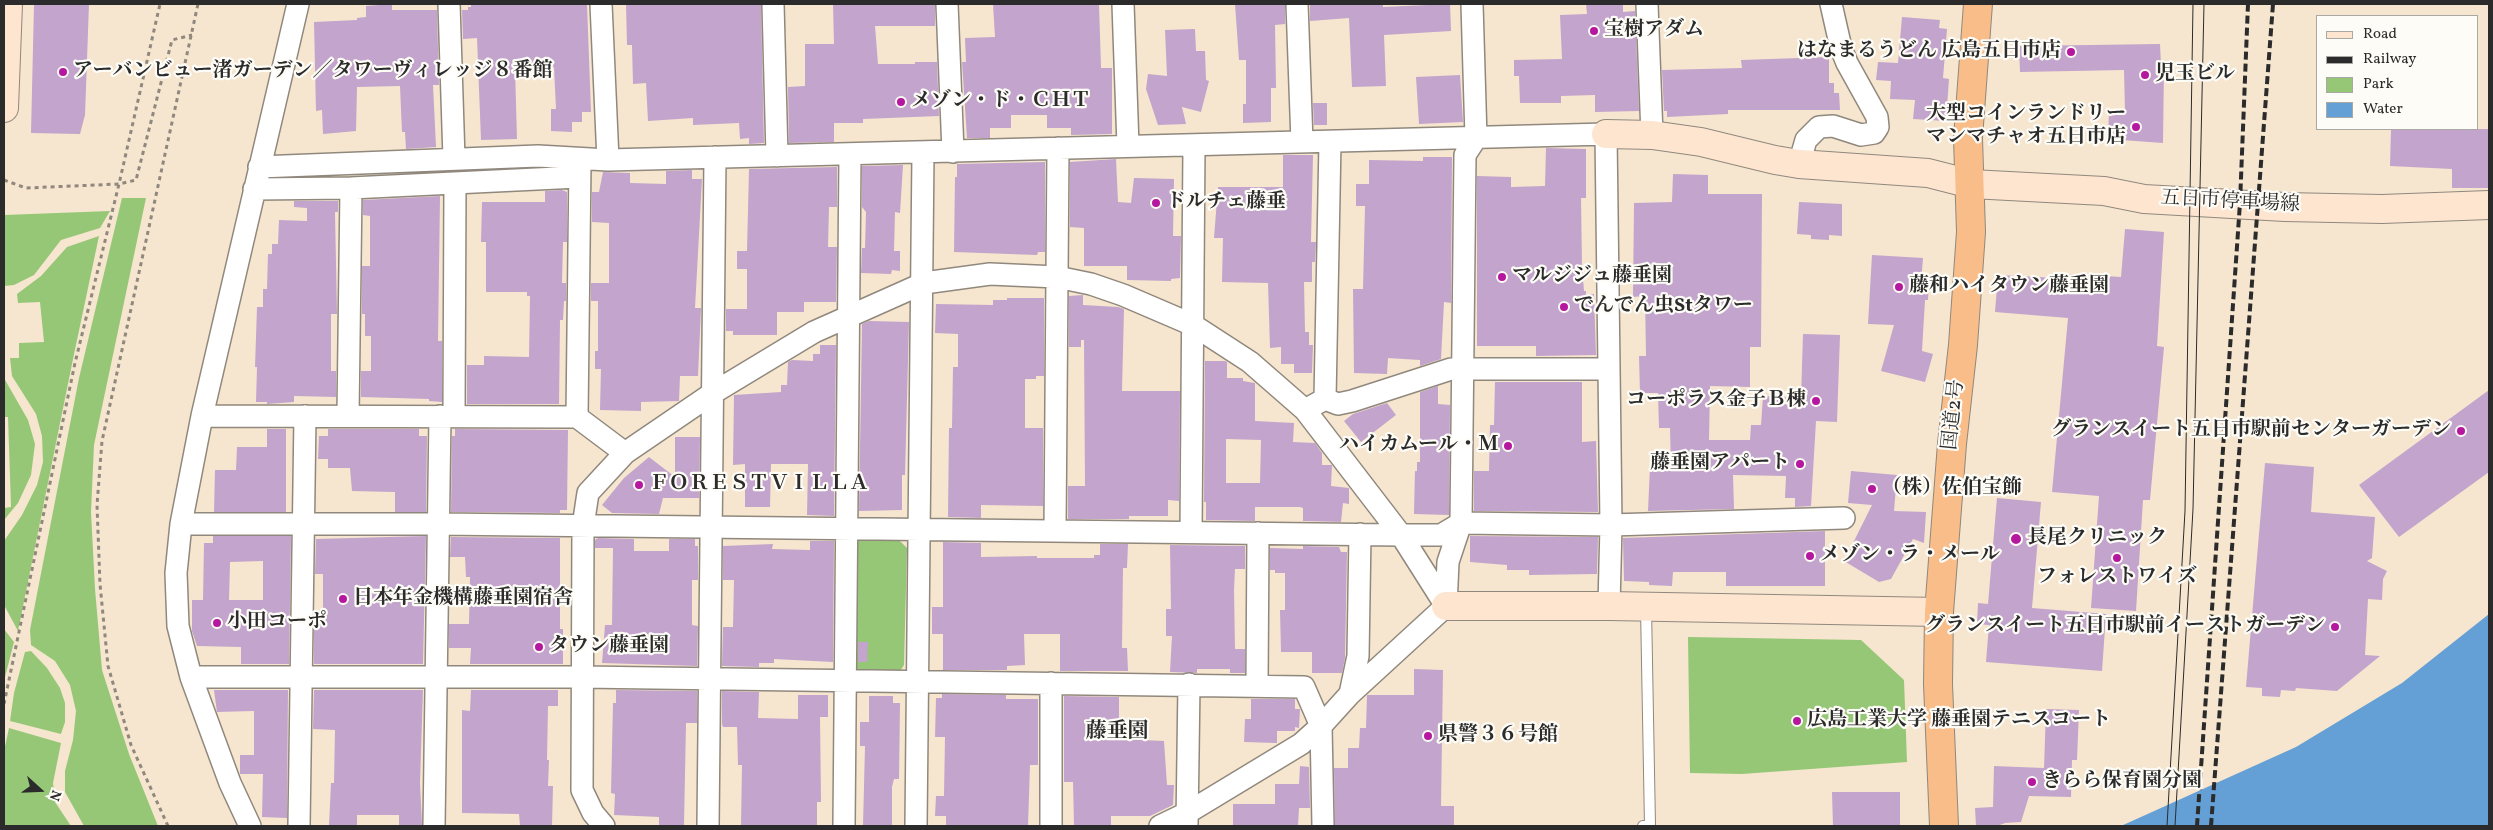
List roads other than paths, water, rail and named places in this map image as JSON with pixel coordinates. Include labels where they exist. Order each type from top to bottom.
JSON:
[{"type":"highway","name":"国道2号","points":[[1944,826],[1938,684],[1939,612],[1952,444],[1963,345],[1971,232],[1971,184],[1968,138],[1978,4]]},
{"type":"street","points":[[4,108],[8,4]]},
{"type":"street","points":[[250,826],[230,783],[191,677],[178,626],[176,573],[181,524],[202,416],[298,4]]},
{"type":"street","points":[[449,4],[454,159]]},
{"type":"street","points":[[601,4],[608,160]]},
{"type":"street","points":[[773,4],[777,156]]},
{"type":"street","points":[[947,4],[953,152]]},
{"type":"street","points":[[1123,4],[1128,146]]},
{"type":"street","points":[[1297,4],[1302,142]]},
{"type":"street","points":[[1446,606],[1448,562],[1461,524],[1465,155],[1476,138],[1472,4]]},
{"type":"street","points":[[1647,4],[1652,135]]},
{"type":"street","points":[[1799,164],[1806,140],[1819,127],[1833,126],[1861,135],[1874,133],[1878,127],[1874,110],[1847,63],[1841,48],[1831,4]]},
{"type":"street","points":[[254,189],[351,188],[455,182],[579,168],[608,160],[1606,134],[1611,525],[1609,606]]},
{"type":"street","name":"五日市停車場線","points":[[1606,134],[1652,135],[1701,142],[1799,164],[1928,173],[1971,184],[2104,192],[2144,198],[2284,207],[2382,209],[2489,205]]},
{"type":"street","points":[[1326,399],[1330,142]]},
{"type":"street","points":[[1191,532],[1194,145]]},
{"type":"street","points":[[1055,530],[1058,148]]},
{"type":"street","points":[[916,826],[924,283],[923,153]]},
{"type":"street","points":[[844,826],[847,316],[850,155]]},
{"type":"street","points":[[259,167],[538,156],[579,168]]},
{"type":"street","points":[[708,826],[715,157]]},
{"type":"street","points":[[577,417],[579,168]]},
{"type":"street","points":[[434,826],[439,524],[447,416],[455,182]]},
{"type":"street","points":[[348,415],[351,188]]},
{"type":"street","points":[[593,822],[582,790],[583,526],[588,493],[625,453],[713,393],[814,332],[924,283],[990,274],[1056,277],[1091,284],[1123,295],[1193,325],[1250,362],[1305,410],[1401,535],[1446,606]]},
{"type":"street","points":[[1326,399],[1338,404],[1345,403],[1451,369],[1608,369]]},
{"type":"street","points":[[1305,410],[1326,399]]},
{"type":"street","points":[[202,416],[577,417],[625,453]]},
{"type":"street","points":[[299,826],[305,416]]},
{"type":"street","points":[[181,524],[439,524],[1441,535],[1461,524],[1611,525],[1844,518]]},
{"type":"street","points":[[1257,685],[1258,533]]},
{"type":"street","points":[[1350,694],[1358,656],[1360,534]]},
{"type":"street","points":[[1160,826],[1187,820],[1301,744],[1321,726],[1350,694],[1446,606],[1646,606],[1939,612]]},
{"type":"street","points":[[191,677],[582,678],[709,681],[1189,684],[1304,687],[1321,726],[1323,826]]},
{"type":"street","points":[[1051,683],[1051,826]]},
{"type":"street","points":[[1187,820],[1189,684]]},
{"type":"lane","points":[[1643,826],[1650,826],[1646,606]]},
{"type":"water","points":[[2489,614],[2489,826],[2121,826],[2296,747],[2402,683]]},
{"type":"tram line","points":[[2167,826],[2185,511],[2193,4]]},
{"type":"tram line","points":[[2175,826],[2193,509],[2204,4]]},
{"type":"railway","points":[[2197,826],[2240,203],[2248,4]]},
{"type":"railway","points":[[2211,826],[2273,4]]},
{"type":"place","name":"宝樹アダム","points":[[1594,31]]},
{"type":"place","name":"はなまるうどん 広島五日市店","points":[[2071,52]]},
{"type":"place","name":"アーバンビュー渚ガーデン／タワーヴィレッジ８番館","points":[[63,72]]},
{"type":"place","name":"児玉ビル","points":[[2145,75]]},
{"type":"place","name":"メゾン・ド・ＣＨＴ","points":[[901,102]]},
{"type":"place","name":"大型コインランドリー マンマチャオ五日市店","points":[[2136,127]]},
{"type":"place","name":"ドルチェ藤垂","points":[[1156,203]]},
{"type":"place","name":"マルジジュ藤垂園","points":[[1502,277]]},
{"type":"place","name":"藤和ハイタウン藤垂園","points":[[1899,287]]},
{"type":"place","name":"でんでん虫Stタワー","points":[[1564,307]]},
{"type":"place","name":"コーポラス金子Ｂ棟","points":[[1816,401]]},
{"type":"place","name":"グランスイート五日市駅前センターガーデン","points":[[2461,431]]},
{"type":"place","name":"ハイカムール・Ｍ","points":[[1508,446]]},
{"type":"place","name":"藤垂園アパート","points":[[1800,464]]},
{"type":"place","name":"ＦＯＲＥＳＴＶＩＬＬＡ","points":[[639,485]]},
{"type":"place","name":"（株）佐伯宝飾","points":[[1872,489]]},
{"type":"place","name":"長尾クリニック","points":[[2016,539]]},
{"type":"place","name":"メゾン・ラ・メール","points":[[1810,556]]},
{"type":"place","name":"フォレストワイズ","points":[[2117,558]]},
{"type":"place","name":"日本年金機構藤垂園宿舎","points":[[343,599]]},
{"type":"place","name":"小田コーポ","points":[[217,623]]},
{"type":"place","name":"グランスイート五日市駅前イーストガーデン","points":[[2335,627]]},
{"type":"place","name":"タウン藤垂園","points":[[539,647]]},
{"type":"place","name":"広島工業大学 藤垂園テニスコート","points":[[1797,721]]},
{"type":"place","name":"県警３６号館","points":[[1428,736]]},
{"type":"place","name":"きらら保育園分園","points":[[2032,782]]},
{"type":"district","name":"藤垂園","points":[[1117,733]]}]
